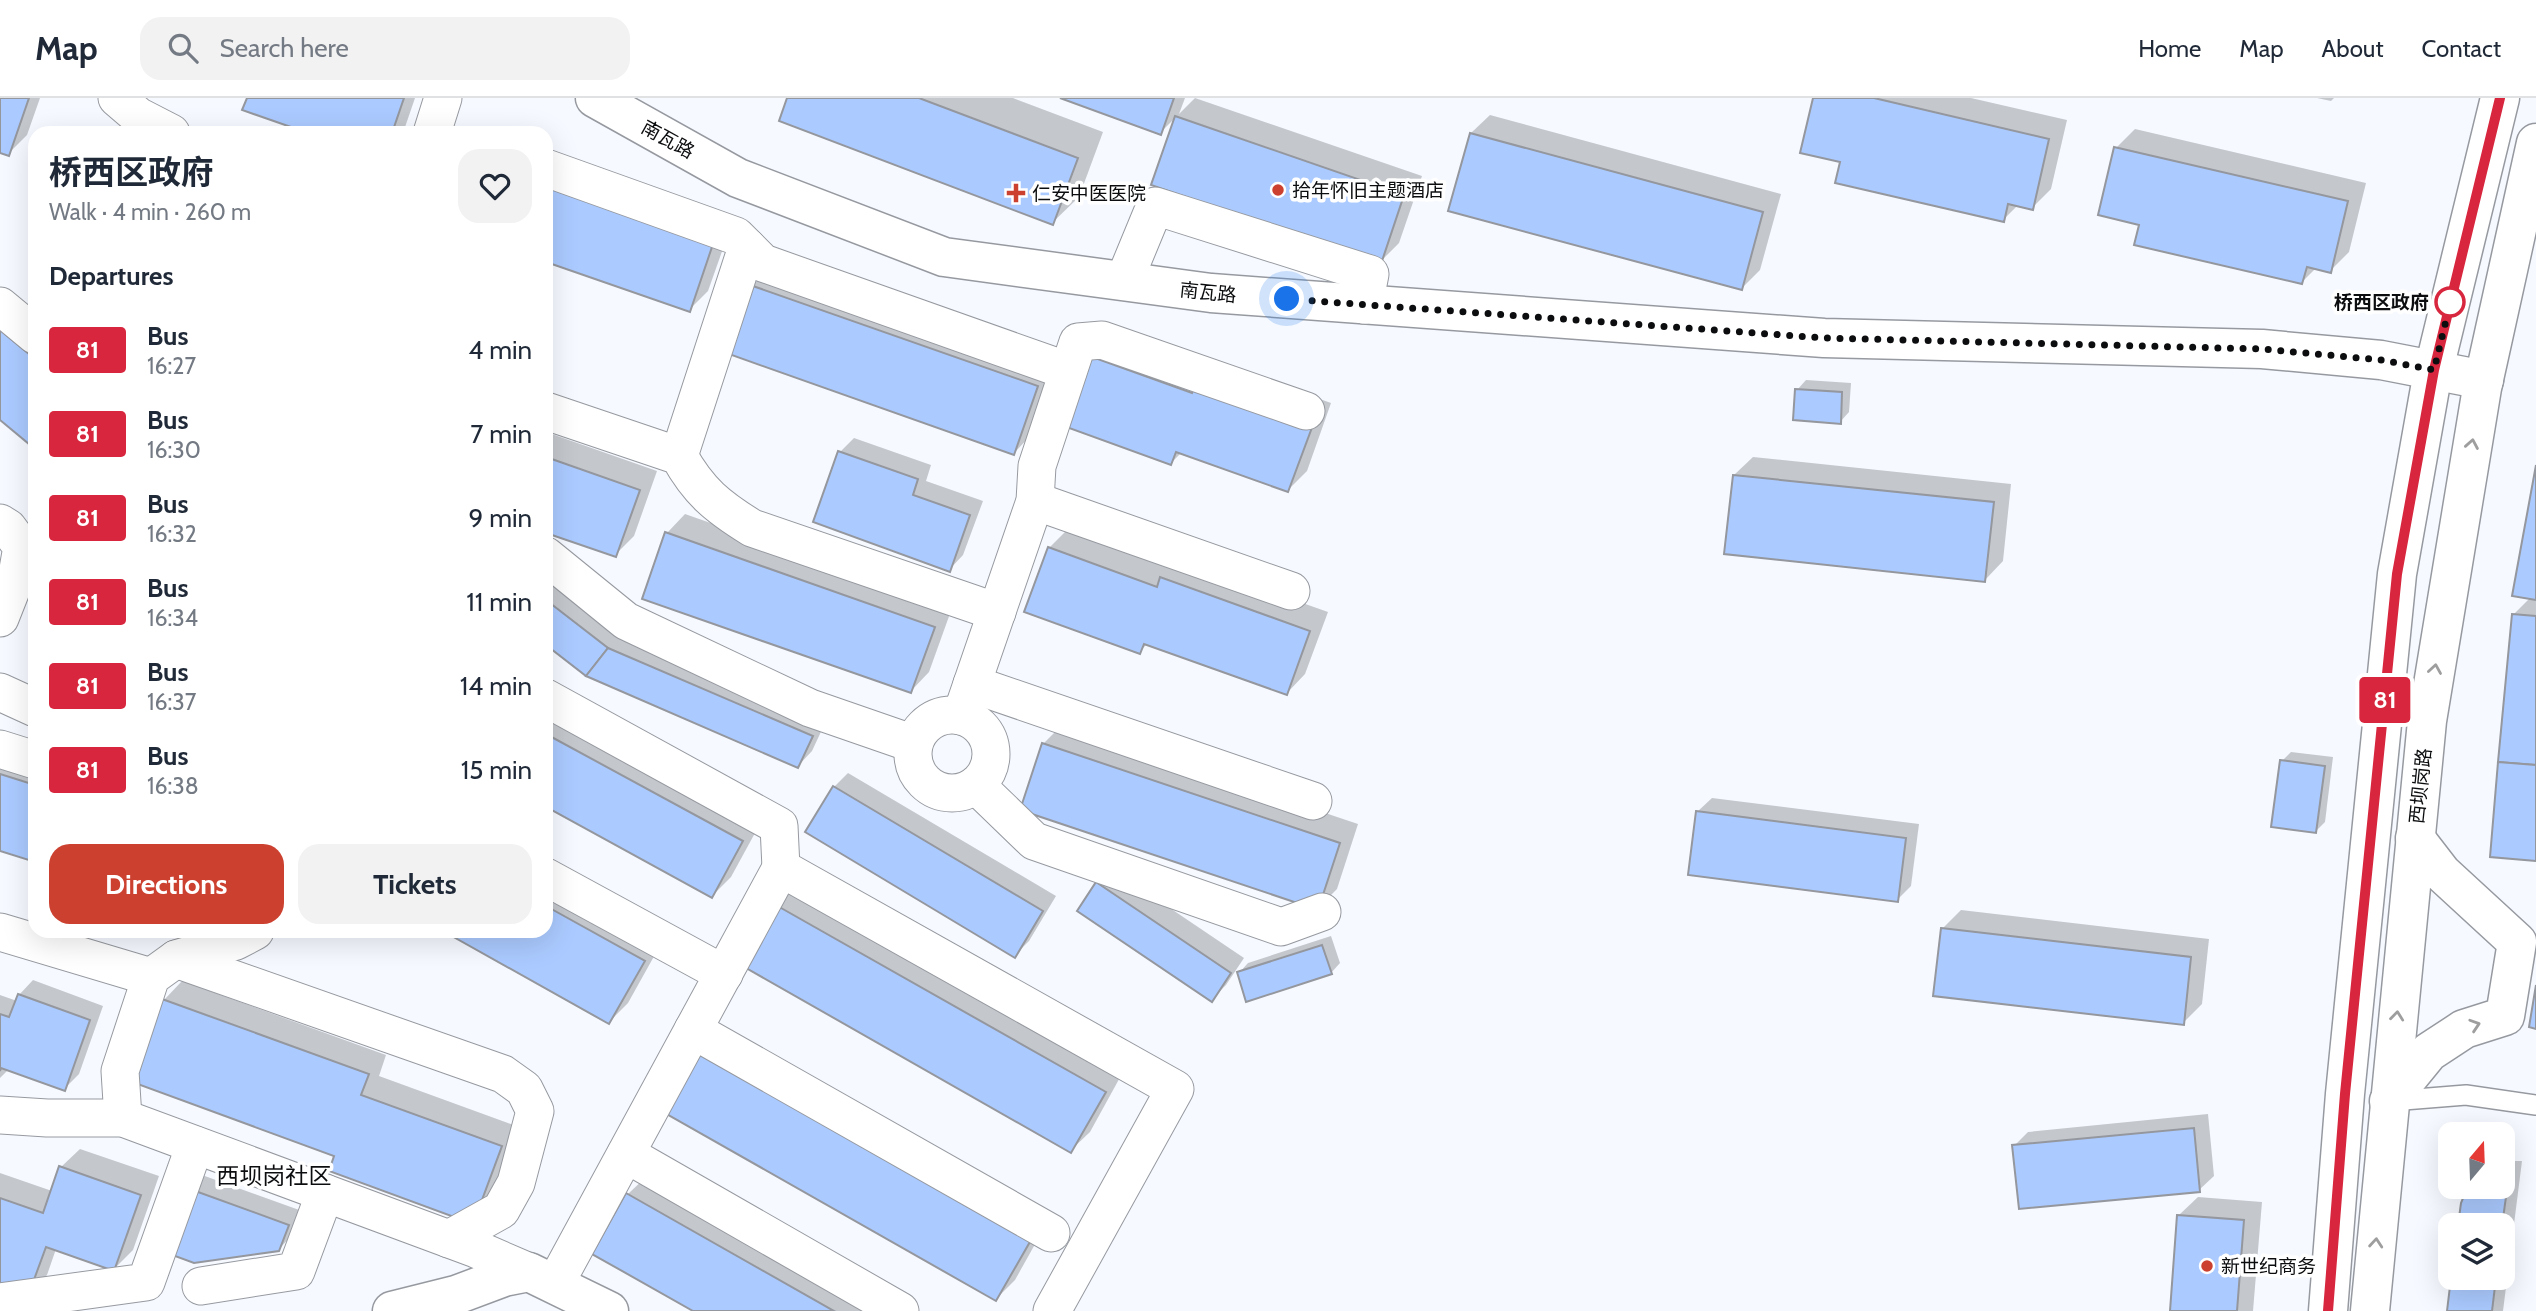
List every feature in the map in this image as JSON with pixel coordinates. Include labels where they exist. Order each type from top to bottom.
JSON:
[{"type":"street","points":[[117,98],[138,116],[157,126]]},
{"type":"street","name":"南瓦路","points":[[595,98],[738,178],[944,257],[1210,293],[1824,338],[2262,349],[2381,360],[2484,380]]},
{"type":"street","points":[[2328,1311],[2345,1094],[2397,574],[2434,370],[2500,98]]},
{"type":"street","name":"西坝岗路","points":[[2370,1311],[2429,708],[2484,380],[2536,143]]},
{"type":"street","points":[[553,171],[736,236],[763,263],[1068,371]]},
{"type":"street","points":[[1124,281],[1155,206],[1370,274],[1364,305]]},
{"type":"street","points":[[679,456],[747,247]]},
{"type":"street","points":[[0,306],[28,329]]},
{"type":"street","points":[[967,700],[947,715],[934,719],[923,727],[914,744],[914,765],[920,777],[930,787],[941,792],[954,793],[976,785],[990,764],[988,739],[972,720],[967,700],[1035,501],[1037,466],[1078,342],[1102,340],[1306,411]]},
{"type":"street","points":[[553,413],[679,456],[690,477],[705,495],[752,528],[997,612]]},
{"type":"street","points":[[1035,501],[1292,591]]},
{"type":"street","points":[[0,523],[8,528],[22,548],[17,575],[0,618]]},
{"type":"street","points":[[553,562],[626,621],[810,708],[914,744]]},
{"type":"street","points":[[0,692],[28,705]]},
{"type":"street","points":[[967,700],[1313,801]]},
{"type":"street","points":[[542,1278],[625,1154],[781,868],[779,826],[553,702]]},
{"type":"street","points":[[0,749],[28,758]]},
{"type":"street","points":[[976,785],[1034,841],[1281,927],[1322,912]]},
{"type":"street","points":[[2345,1094],[2389,1101],[2429,1052],[2463,1029],[2505,1016],[2517,942],[2442,873],[2415,838]]},
{"type":"street","points":[[781,868],[1175,1089],[1052,1311]]},
{"type":"street","points":[[553,881],[724,974]]},
{"type":"street","points":[[0,932],[164,968],[503,1074],[523,1089],[535,1111],[516,1183],[501,1210],[449,1239]]},
{"type":"street","points":[[123,1118],[120,1071],[164,968],[242,938]]},
{"type":"street","points":[[693,1030],[1051,1233]]},
{"type":"street","points":[[0,1115],[123,1118],[449,1239],[542,1278],[609,1311]]},
{"type":"street","points":[[0,1303],[146,1282],[195,1145]]},
{"type":"street","points":[[625,1154],[900,1311]]},
{"type":"street","points":[[201,1286],[296,1272],[325,1193]]},
{"type":"street","points":[[392,1311],[456,1295],[504,1277],[542,1278]]},
{"type":"lane","points":[[2389,1101],[2466,1095],[2536,1105]]},
{"type":"building","points":[[0,98],[29,98],[9,156],[0,153]]},
{"type":"building","points":[[247,98],[404,98],[394,126],[288,126],[242,110]]},
{"type":"building","name":"仁安中医医院","points":[[787,98],[919,98],[1078,158],[1053,225],[779,121]]},
{"type":"building","points":[[1060,98],[1174,98],[1161,135]]},
{"type":"building","points":[[1813,98],[1874,98],[2049,139],[2033,210],[2008,204],[2004,222],[1835,183],[1840,162],[1800,153]]},
{"type":"building","name":"拾年怀旧主题酒店","points":[[1175,116],[1404,195],[1381,264],[1151,185]]},
{"type":"building","points":[[1470,133],[1763,212],[1742,290],[1448,211]]},
{"type":"building","points":[[2114,147],[2348,201],[2331,273],[2307,267],[2302,284],[2134,245],[2139,225],[2098,215]]},
{"type":"building","points":[[553,188],[713,244],[690,312],[553,264]]},
{"type":"building","points":[[750,285],[1038,386],[1014,455],[726,353]]},
{"type":"building","points":[[0,330],[28,353],[28,443],[0,420]]},
{"type":"building","points":[[1084,354],[1192,393],[1197,380],[1314,422],[1288,492],[1176,452],[1171,465],[1058,424]]},
{"type":"building","points":[[1795,389],[1842,392],[1841,424],[1793,420]]},
{"type":"building","points":[[838,451],[918,479],[913,495],[970,515],[950,572],[813,522]]},
{"type":"building","points":[[553,459],[640,490],[616,557],[553,535]]},
{"type":"building","points":[[2536,465],[2536,600],[2512,596]]},
{"type":"building","points":[[1733,475],[1994,502],[1985,582],[1724,554]]},
{"type":"building","points":[[665,532],[935,627],[911,693],[642,599]]},
{"type":"building","points":[[1048,547],[1157,587],[1160,577],[1310,631],[1287,695],[1144,644],[1140,654],[1024,612]]},
{"type":"building","points":[[553,605],[608,648],[586,676],[553,650]]},
{"type":"building","points":[[2512,614],[2536,616],[2536,765],[2498,762]]},
{"type":"building","points":[[608,648],[813,736],[798,768],[586,676]]},
{"type":"building","points":[[553,738],[743,841],[712,898],[553,811]]},
{"type":"building","points":[[1042,743],[1340,843],[1318,910],[1020,810]]},
{"type":"building","points":[[2280,760],[2325,766],[2316,833],[2271,827]]},
{"type":"building","points":[[2498,762],[2536,765],[2536,861],[2490,857]]},
{"type":"building","points":[[0,774],[28,783],[28,860],[0,851]]},
{"type":"building","points":[[833,786],[1043,911],[1015,958],[805,832]]},
{"type":"building","points":[[1696,811],[1906,838],[1898,902],[1688,875]]},
{"type":"building","points":[[1096,882],[1231,973],[1212,1002],[1077,911]]},
{"type":"building","points":[[774,904],[1106,1092],[1071,1153],[739,964]]},
{"type":"building","points":[[553,910],[645,961],[609,1024],[455,938],[553,938]]},
{"type":"building","points":[[1941,928],[2191,957],[2184,1025],[1933,996]]},
{"type":"building","points":[[1322,945],[1332,974],[1246,1002],[1237,972]]},
{"type":"building","points":[[2536,985],[2536,1029],[2529,1027]]},
{"type":"building","points":[[18,994],[90,1020],[65,1091],[1,1068],[0,1071],[0,1014],[9,1017]]},
{"type":"building","points":[[162,999],[369,1074],[361,1095],[502,1146],[473,1224],[329,1171],[334,1156],[132,1082]]},
{"type":"building","points":[[699,1052],[1031,1240],[996,1301],[665,1113]]},
{"type":"building","points":[[2194,1128],[2200,1192],[2019,1209],[2012,1145]]},
{"type":"building","points":[[59,1166],[141,1195],[114,1271],[46,1247],[28,1296],[0,1286],[0,1198],[43,1213]]},
{"type":"building","points":[[187,1188],[289,1225],[279,1251],[194,1263],[164,1252]]},
{"type":"building","points":[[626,1193],[834,1311],[693,1311],[592,1254]]},
{"type":"building","points":[[2463,1199],[2506,1199],[2504,1213],[2460,1213]]},
{"type":"building","name":"新世纪商务","points":[[2177,1215],[2244,1220],[2237,1311],[2170,1311]]},
{"type":"building","points":[[2450,1290],[2495,1290],[2492,1311],[2447,1311]]},
{"type":"bus line","name":"81","points":[[2328,1311],[2345,1094],[2397,574],[2434,370],[2500,98]]},
{"type":"place","name":"拾年怀旧主题酒店","points":[[1278,190]]},
{"type":"place","name":"仁安中医医院","points":[[1016,193]]},
{"type":"place","name":"桥西区政府","points":[[2450,302]]},
{"type":"place","name":"新世纪商务","points":[[2207,1266]]},
{"type":"district","name":"西坝岗社区","points":[[274,1176]]},
{"type":"route","points":[[1287,299],[1824,338],[2262,349],[2381,360],[2434,370],[2452,296],[2450,302]]}]
